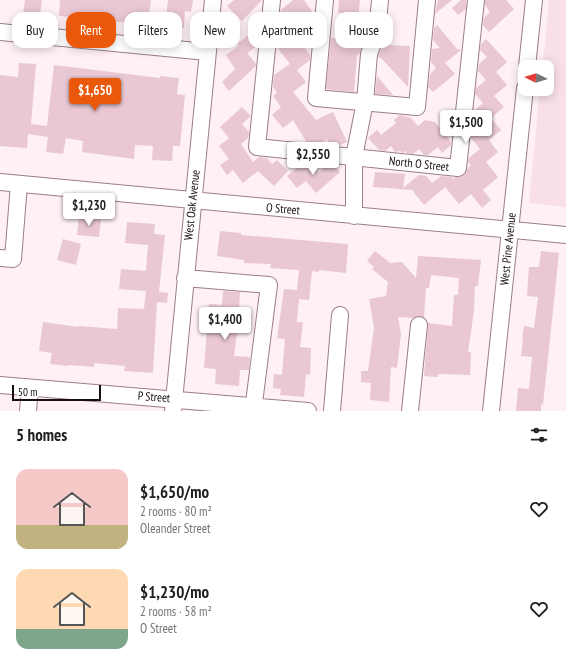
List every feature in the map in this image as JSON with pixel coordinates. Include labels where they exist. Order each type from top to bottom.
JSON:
[{"type":"street","name":"West Oak Avenue","points":[[173,405],[213,0]]},
{"type":"street","name":"North O Street","points":[[272,0],[257,147],[458,168],[476,0]]},
{"type":"street","points":[[325,0],[316,98],[417,107],[427,0]]},
{"type":"street","points":[[354,216],[354,157],[365,102],[369,54],[377,33],[380,0]]},
{"type":"street","points":[[528,60],[534,0]]},
{"type":"street","points":[[0,32],[207,52]]},
{"type":"street","name":"West Pine Avenue","points":[[491,411],[524,96]]},
{"type":"street","name":"O Street","points":[[0,182],[566,236]]},
{"type":"street","points":[[0,258],[13,259],[19,184]]},
{"type":"street","points":[[185,278],[269,285],[253,409]]},
{"type":"street","points":[[332,411],[340,315]]},
{"type":"street","points":[[410,411],[419,325]]},
{"type":"street","name":"P Street","points":[[0,385],[173,405],[308,411]]},
{"type":"street","points":[[28,411],[30,388]]},
{"type":"shaded area","points":[[549,0],[566,0],[566,207],[529,203],[539,96],[554,96],[554,60],[544,60]]},
{"type":"building","points":[[25,0],[42,0],[40,12],[23,12]]},
{"type":"building","points":[[60,0],[151,0],[149,12],[124,12],[124,22],[116,22],[116,12],[66,12],[66,17],[59,16]]},
{"type":"building","points":[[168,0],[193,0],[191,12],[185,11],[184,28],[182,28],[182,12],[167,12]]},
{"type":"building","points":[[234,0],[262,0],[251,12],[248,12],[248,15],[242,21],[240,19],[240,12],[233,12],[227,6]]},
{"type":"building","points":[[293,0],[304,0],[313,12],[281,12],[281,10]]},
{"type":"building","points":[[339,0],[360,0],[359,12],[338,12]]},
{"type":"building","points":[[438,0],[452,0],[435,14]]},
{"type":"building","points":[[461,0],[466,0],[466,9],[458,15],[452,8]]},
{"type":"building","points":[[485,0],[506,0],[514,9],[489,32],[483,25],[484,18],[490,12],[485,5]]},
{"type":"building","points":[[437,25],[457,49],[461,50],[445,63],[455,74],[433,92],[428,87],[430,74],[436,68],[431,62],[432,49],[440,48],[433,40],[434,28]]},
{"type":"building","points":[[248,35],[248,48],[254,48],[247,53],[256,66],[229,91],[222,82],[235,69],[226,55],[236,48],[240,48],[240,42]]},
{"type":"building","points":[[331,38],[335,38],[335,48],[361,48],[359,55],[357,55],[354,92],[326,89]]},
{"type":"building","points":[[486,39],[507,62],[496,72],[507,85],[494,96],[504,107],[491,118],[501,130],[489,140],[498,152],[486,162],[498,177],[483,190],[491,200],[482,208],[471,194],[459,204],[445,187],[424,205],[412,190],[373,187],[375,172],[405,174],[403,188],[419,175],[426,176],[432,183],[441,176],[452,177],[453,179],[455,177],[461,177],[465,174],[471,165],[468,162],[469,158],[480,149],[471,138],[472,130],[479,124],[473,116],[474,111],[483,103],[475,94],[476,88],[486,80],[478,71],[479,64],[487,57],[480,50],[481,44]]},
{"type":"building","points":[[393,45],[410,46],[408,87],[381,58],[378,57],[382,48],[393,48]]},
{"type":"building","points":[[278,48],[305,48],[310,55],[310,60],[297,70],[306,82],[293,92],[316,120],[333,112],[347,142],[338,146],[330,145],[327,139],[320,144],[307,143],[293,120],[283,128],[272,115],[281,107],[273,96],[277,93],[273,87],[274,75],[290,64]]},
{"type":"building","points":[[19,63],[36,64],[31,124],[47,126],[54,65],[160,78],[160,76],[179,78],[177,94],[185,95],[180,146],[173,146],[172,161],[152,160],[153,146],[135,145],[134,159],[82,152],[83,141],[66,138],[63,154],[46,152],[48,137],[28,134],[27,148],[0,146],[0,75],[18,77]]},
{"type":"building","points":[[377,76],[393,95],[375,94]]},
{"type":"building","points":[[242,107],[251,116],[242,124],[249,132],[248,138],[241,144],[253,162],[259,157],[267,158],[272,164],[277,160],[288,171],[274,186],[258,171],[243,183],[233,170],[227,175],[220,165],[229,159],[219,146],[229,138],[220,127]]},
{"type":"building","points":[[400,115],[411,118],[418,126],[425,120],[435,122],[451,142],[451,145],[442,153],[438,147],[428,155],[424,155],[419,149],[413,154],[405,151],[403,153],[400,151],[395,152],[391,146],[385,151],[379,150],[368,138],[377,130],[381,135],[396,123],[394,120]]},
{"type":"building","points":[[305,162],[311,162],[319,172],[328,164],[334,165],[340,172],[316,193],[306,181],[297,188],[287,176]]},
{"type":"building","points":[[79,216],[101,219],[99,237],[77,235]]},
{"type":"building","points":[[127,222],[155,224],[154,234],[165,235],[159,292],[168,293],[167,303],[157,302],[153,373],[124,371],[125,366],[94,363],[94,367],[50,364],[52,353],[39,351],[43,322],[79,327],[117,329],[118,308],[144,309],[146,291],[119,289],[121,269],[146,271],[148,245],[125,243]]},
{"type":"building","points":[[220,231],[241,233],[241,235],[348,244],[346,273],[319,270],[319,272],[312,271],[309,300],[299,299],[297,322],[303,322],[300,347],[311,348],[310,375],[306,374],[304,397],[280,395],[281,389],[273,388],[274,374],[282,375],[285,339],[277,338],[284,289],[297,290],[299,270],[270,268],[271,264],[244,263],[244,260],[217,256]]},
{"type":"building","points":[[63,239],[81,244],[76,265],[57,260]]},
{"type":"building","points":[[375,251],[390,263],[402,262],[416,278],[418,256],[481,260],[478,286],[475,286],[474,311],[468,352],[471,352],[470,375],[438,374],[438,377],[424,376],[428,323],[452,326],[454,295],[458,295],[459,278],[431,275],[429,288],[426,288],[424,317],[398,317],[401,334],[397,368],[391,367],[389,402],[370,400],[371,383],[361,382],[361,371],[368,371],[374,328],[369,299],[386,296],[388,282],[372,269],[374,267],[367,261]]},
{"type":"building","points":[[541,251],[559,253],[543,405],[541,404],[541,411],[516,411],[518,388],[529,389],[532,357],[521,356],[522,339],[524,326],[534,328],[538,297],[527,296],[529,267],[539,267]]},
{"type":"building","points":[[223,291],[240,292],[234,356],[250,357],[249,370],[240,370],[239,386],[215,384],[216,369],[204,368],[209,304],[222,305]]}]
